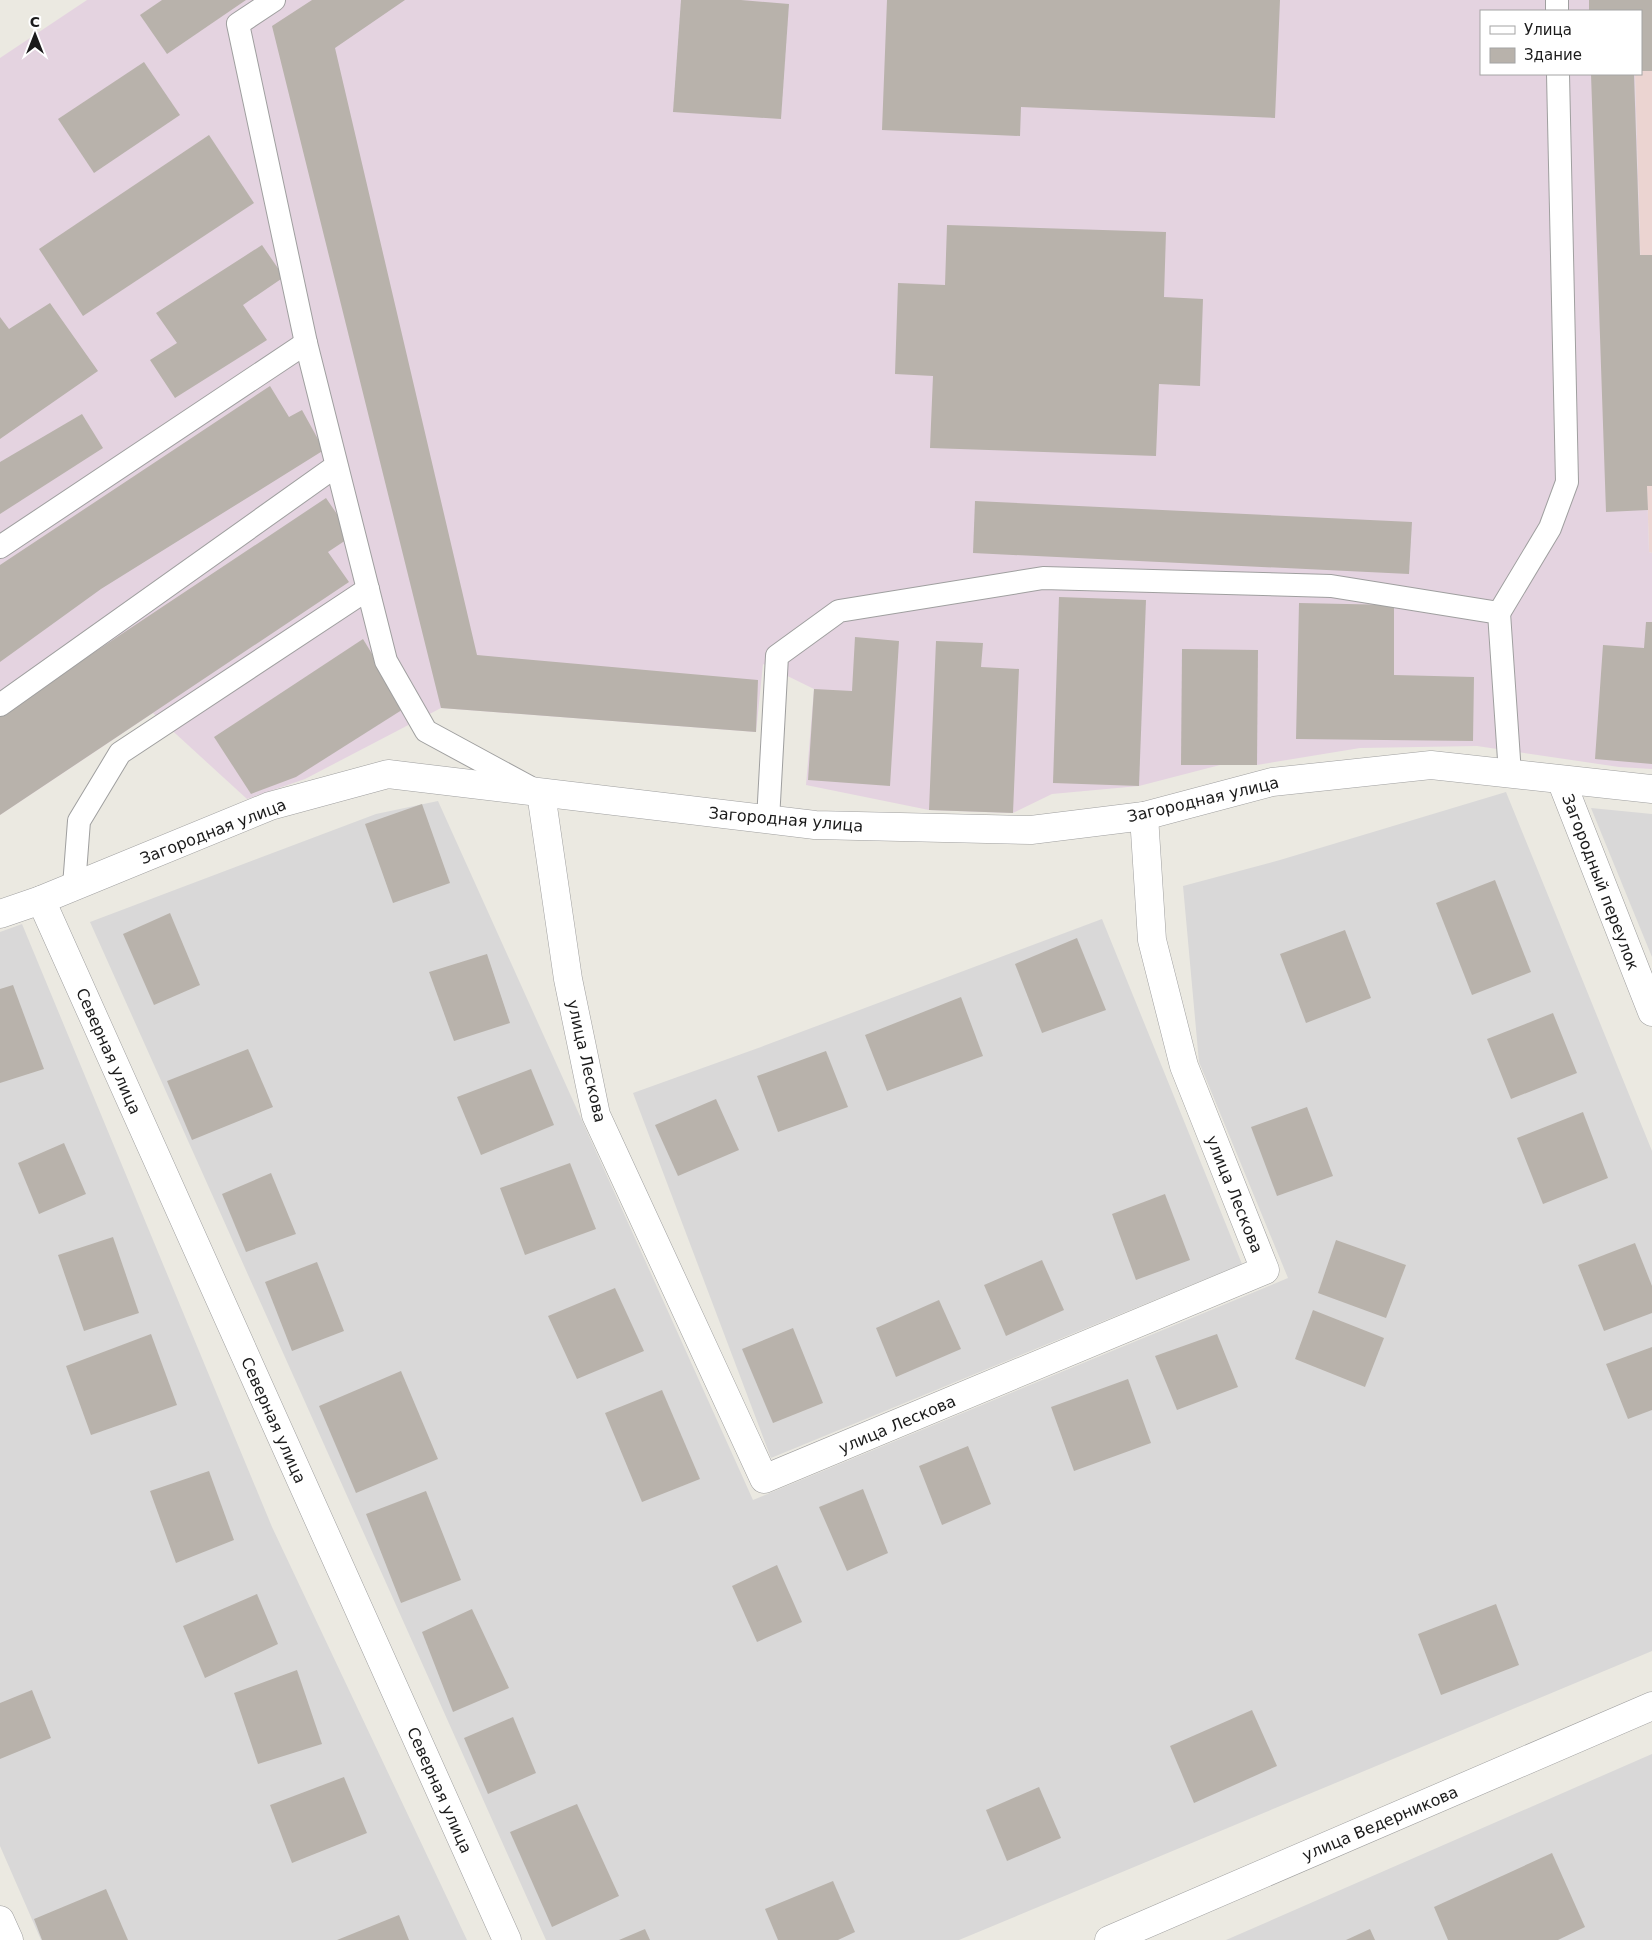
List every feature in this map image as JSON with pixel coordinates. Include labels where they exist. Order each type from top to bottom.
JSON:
[{"type":"street","name":"Загородная улица","points":[[0,914],[41,900],[270,806],[388,774],[815,825],[1031,830],[1144,816],[1272,782],[1431,766],[1652,789]]},
{"type":"street","name":"Загородный переулок","points":[[1561,780],[1652,1012]]},
{"type":"street","name":"улица Лескова","points":[[541,793],[568,979],[596,1115],[764,1479],[1265,1270],[1184,1066],[1152,940],[1144,816]]},
{"type":"street","name":"Северная улица","points":[[41,900],[507,1940]]},
{"type":"street","name":"улица Ведерникова","points":[[1109,1940],[1652,1706]]},
{"type":"street","points":[[0,1920],[9,1940]]},
{"type":"lane","points":[[274,0],[238,24],[306,344],[386,661],[426,731],[541,793]]},
{"type":"lane","points":[[1510,774],[1499,613],[1550,528],[1567,482],[1558,75]]},
{"type":"lane","points":[[0,547],[306,344]]},
{"type":"lane","points":[[0,705],[336,466]]},
{"type":"lane","points":[[768,820],[778,656],[839,611],[1043,578],[1331,586],[1499,613]]},
{"type":"lane","points":[[74,886],[79,821],[120,753],[368,588]]},
{"type":"shaded area","points":[[87,0],[1632,0],[1633,10],[1480,10],[1480,75],[1635,75],[1649,552],[1652,553],[1652,769],[1619,767],[1477,746],[1360,748],[1257,765],[1220,765],[1139,786],[1052,794],[1013,813],[929,810],[806,785],[814,689],[763,664],[756,732],[441,708],[305,779],[247,799],[153,713],[0,815],[0,58]]},
{"type":"shaded area","points":[[1632,0],[1652,0],[1652,553],[1649,552],[1635,75],[1642,75],[1642,10],[1633,10]]},
{"type":"shaded area","points":[[1506,792],[1652,1151],[1652,1651],[959,1940],[546,1940],[90,922],[376,814],[438,801],[753,1500],[1288,1278],[1199,1062],[1183,886],[1280,860]]},
{"type":"shaded area","points":[[1591,808],[1652,814],[1652,957]]},
{"type":"shaded area","points":[[1102,919],[1242,1264],[771,1458],[633,1093]]},
{"type":"shaded area","points":[[22,924],[272,1527],[467,1940],[41,1940],[0,1846],[0,932]]},
{"type":"shaded area","points":[[1652,1754],[1652,1940],[1226,1940]]},
{"type":"building","points":[[162,0],[246,0],[167,54],[140,15]]},
{"type":"building","points":[[312,0],[405,0],[335,48],[477,655],[758,680],[756,732],[441,708],[272,26]]},
{"type":"building","points":[[681,0],[741,0],[789,4],[781,119],[673,112]]},
{"type":"building","points":[[887,0],[1280,0],[1275,118],[1021,107],[1020,136],[882,130]]},
{"type":"building","points":[[1589,0],[1652,0],[1652,71],[1642,71],[1642,10],[1589,10]]},
{"type":"building","points":[[144,62],[180,115],[94,173],[58,119]]},
{"type":"building","points":[[1591,75],[1634,75],[1640,255],[1652,255],[1652,486],[1647,486],[1648,510],[1606,512]]},
{"type":"building","points":[[209,135],[254,203],[83,316],[39,249]]},
{"type":"building","points":[[947,225],[1166,232],[1164,297],[1203,299],[1200,386],[1159,384],[1156,456],[930,448],[933,376],[895,374],[898,283],[945,285]]},
{"type":"building","points":[[262,245],[284,277],[243,305],[267,340],[175,398],[150,360],[177,343],[156,313]]},
{"type":"building","points":[[50,303],[98,371],[0,439],[0,317],[9,329]]},
{"type":"building","points":[[270,386],[289,417],[302,410],[324,450],[101,589],[0,662],[0,565]]},
{"type":"building","points":[[82,414],[103,448],[0,514],[0,462]]},
{"type":"building","points":[[326,498],[352,536],[328,552],[349,582],[0,815],[0,715]]},
{"type":"building","points":[[975,501],[1412,522],[1409,574],[973,553]]},
{"type":"building","points":[[1059,597],[1146,600],[1139,786],[1053,783]]},
{"type":"building","points":[[1299,603],[1394,605],[1394,675],[1474,677],[1473,741],[1296,739]]},
{"type":"building","points":[[1646,622],[1652,622],[1652,764],[1595,759],[1603,645],[1644,648]]},
{"type":"building","points":[[855,637],[899,641],[890,786],[808,780],[814,689],[852,691]]},
{"type":"building","points":[[363,639],[405,708],[296,777],[251,794],[214,737]]},
{"type":"building","points":[[936,641],[983,643],[981,667],[1019,669],[1013,813],[929,810]]},
{"type":"building","points":[[1182,649],[1258,650],[1257,765],[1181,765]]},
{"type":"building","points":[[422,804],[450,883],[393,903],[365,824]]},
{"type":"building","points":[[1495,880],[1531,972],[1472,995],[1436,903]]},
{"type":"building","points":[[170,913],[200,985],[154,1005],[123,934]]},
{"type":"building","points":[[1345,930],[1371,998],[1306,1023],[1280,954]]},
{"type":"building","points":[[1077,938],[1106,1010],[1042,1033],[1015,964]]},
{"type":"building","points":[[487,954],[510,1023],[454,1041],[429,972]]},
{"type":"building","points":[[13,985],[44,1069],[0,1083],[0,989]]},
{"type":"building","points":[[961,997],[983,1056],[887,1091],[865,1035]]},
{"type":"building","points":[[1553,1013],[1577,1073],[1511,1099],[1487,1039]]},
{"type":"building","points":[[248,1049],[273,1107],[192,1140],[167,1081]]},
{"type":"building","points":[[826,1051],[848,1107],[778,1132],[757,1076]]},
{"type":"building","points":[[531,1069],[554,1125],[481,1155],[457,1097]]},
{"type":"building","points":[[716,1099],[739,1150],[678,1176],[655,1125]]},
{"type":"building","points":[[1307,1107],[1333,1176],[1277,1196],[1251,1127]]},
{"type":"building","points":[[1583,1112],[1608,1178],[1543,1204],[1517,1138]]},
{"type":"building","points":[[64,1143],[86,1194],[39,1214],[18,1163]]},
{"type":"building","points":[[570,1163],[596,1229],[525,1255],[500,1188]]},
{"type":"building","points":[[271,1173],[296,1234],[246,1252],[222,1194]]},
{"type":"building","points":[[1165,1194],[1190,1260],[1136,1280],[1112,1214]]},
{"type":"building","points":[[113,1237],[139,1313],[84,1331],[58,1255]]},
{"type":"building","points":[[1336,1240],[1406,1265],[1386,1318],[1318,1293]]},
{"type":"building","points":[[1635,1243],[1652,1286],[1652,1313],[1604,1331],[1578,1265]]},
{"type":"building","points":[[1042,1260],[1064,1310],[1006,1336],[984,1285]]},
{"type":"building","points":[[317,1262],[344,1331],[292,1351],[265,1282]]},
{"type":"building","points":[[615,1288],[644,1351],[577,1379],[548,1316]]},
{"type":"building","points":[[939,1300],[961,1349],[896,1377],[876,1328]]},
{"type":"building","points":[[1313,1310],[1384,1338],[1365,1387],[1295,1359]]},
{"type":"building","points":[[793,1328],[823,1403],[773,1423],[742,1349]]},
{"type":"building","points":[[151,1334],[177,1405],[91,1435],[66,1366]]},
{"type":"building","points":[[1217,1334],[1238,1387],[1177,1410],[1155,1356]]},
{"type":"building","points":[[1652,1347],[1652,1410],[1628,1419],[1606,1364]]},
{"type":"building","points":[[401,1371],[438,1459],[356,1493],[319,1406]]},
{"type":"building","points":[[1128,1379],[1151,1443],[1074,1471],[1051,1407]]},
{"type":"building","points":[[662,1390],[700,1479],[642,1502],[605,1413]]},
{"type":"building","points":[[968,1446],[991,1504],[942,1525],[919,1466]]},
{"type":"building","points":[[209,1471],[234,1540],[176,1563],[150,1491]]},
{"type":"building","points":[[863,1489],[888,1553],[847,1571],[819,1507]]},
{"type":"building","points":[[426,1491],[461,1580],[401,1603],[366,1514]]},
{"type":"building","points":[[777,1565],[802,1622],[757,1642],[732,1586]]},
{"type":"building","points":[[257,1594],[278,1644],[205,1678],[183,1626]]},
{"type":"building","points":[[1496,1604],[1519,1665],[1441,1695],[1418,1634]]},
{"type":"building","points":[[472,1609],[509,1688],[453,1712],[422,1632]]},
{"type":"building","points":[[297,1670],[322,1744],[258,1764],[234,1693]]},
{"type":"building","points":[[32,1690],[51,1738],[0,1759],[0,1703]]},
{"type":"building","points":[[1252,1710],[1277,1766],[1194,1803],[1170,1746]]},
{"type":"building","points":[[513,1717],[536,1773],[488,1794],[464,1738]]},
{"type":"building","points":[[344,1777],[367,1833],[292,1863],[270,1805]]},
{"type":"building","points":[[1039,1787],[1061,1838],[1007,1861],[986,1810]]},
{"type":"building","points":[[577,1804],[619,1896],[552,1927],[510,1832]]},
{"type":"building","points":[[1552,1853],[1585,1927],[1558,1940],[1448,1940],[1434,1907]]},
{"type":"building","points":[[833,1881],[855,1932],[838,1940],[778,1940],[765,1909]]},
{"type":"building","points":[[106,1889],[128,1940],[42,1940],[34,1919]]},
{"type":"building","points":[[399,1915],[409,1940],[337,1940]]},
{"type":"building","points":[[645,1929],[650,1940],[619,1940]]},
{"type":"building","points":[[1370,1929],[1375,1940],[1346,1940]]}]
